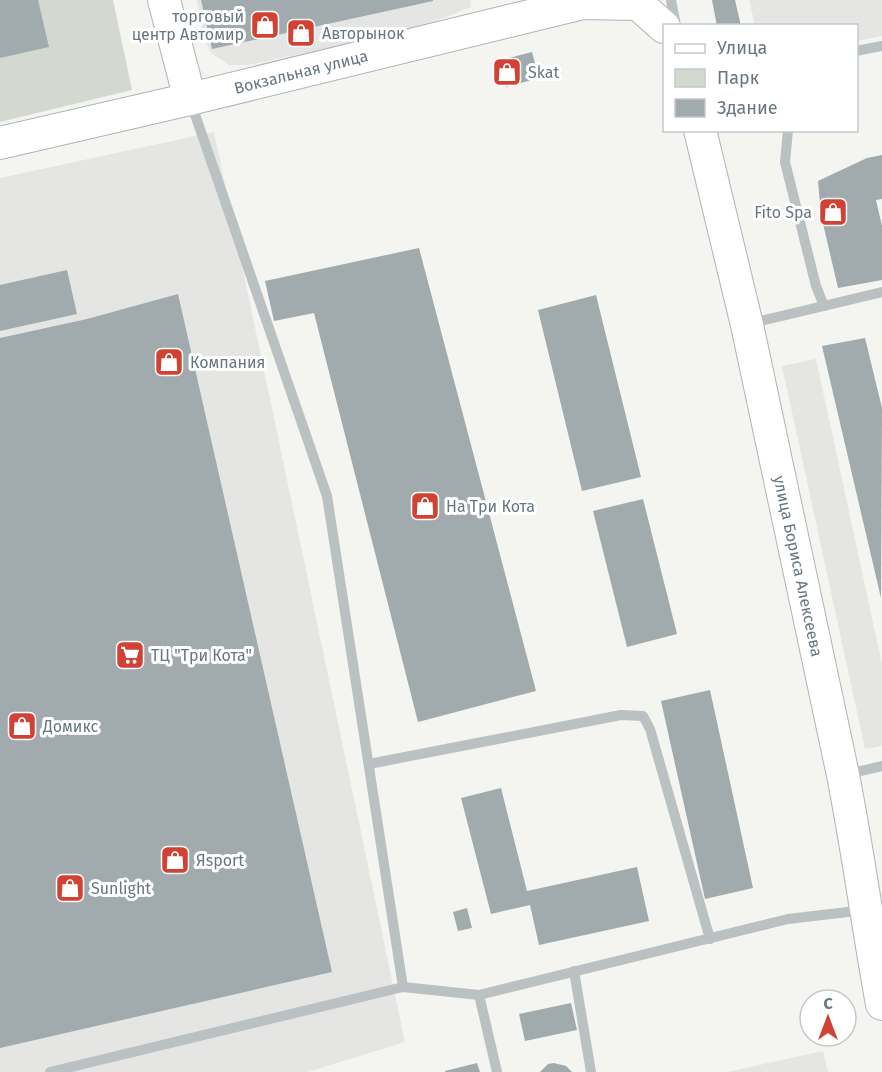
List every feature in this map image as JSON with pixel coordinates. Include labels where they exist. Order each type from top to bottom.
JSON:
[{"type":"main road","points":[[164,0],[190,99]]},
{"type":"main road","name":"Вокзальная улица","points":[[0,143],[583,3],[638,2],[663,26]]},
{"type":"main road","name":"улица Бориса Алексеева","points":[[700,132],[747,325],[843,775],[882,1004]]},
{"type":"lane","points":[[671,0],[676,24]]},
{"type":"lane","points":[[858,51],[882,46]]},
{"type":"lane","points":[[190,99],[327,496],[403,987]]},
{"type":"lane","points":[[788,132],[785,162],[816,286],[824,306]]},
{"type":"lane","points":[[747,325],[882,292]]},
{"type":"lane","points":[[369,764],[621,714],[643,716],[650,729],[710,939]]},
{"type":"lane","points":[[843,775],[882,766]]},
{"type":"lane","points":[[50,1072],[62,1071],[403,987],[479,995],[788,919],[865,910]]},
{"type":"lane","points":[[574,970],[591,1072]]},
{"type":"lane","points":[[479,995],[497,1072]]},
{"type":"shaded area","name":"Авторынок","points":[[197,0],[470,0],[471,7],[410,31],[248,65],[229,65],[211,53],[203,36]]},
{"type":"shaded area","points":[[749,0],[882,0],[882,36],[858,41],[858,24],[755,24]]},
{"type":"shaded area","name":"ТЦ \"Три Кота\"","points":[[214,132],[405,1042],[308,1072],[0,1072],[0,178]]},
{"type":"shaded area","points":[[816,359],[882,664],[882,746],[865,749],[782,366]]},
{"type":"shaded area","points":[[823,1051],[828,1072],[727,1072]]},
{"type":"green space","points":[[0,0],[113,0],[132,90],[0,122]]},
{"type":"building","points":[[0,0],[38,0],[49,47],[0,58]]},
{"type":"building","name":"торговый центр Автомир","points":[[201,0],[433,0],[433,1],[212,49]]},
{"type":"building","points":[[712,0],[735,0],[741,24],[717,24]]},
{"type":"building","points":[[532,52],[539,78],[506,87],[498,61]]},
{"type":"building","points":[[882,155],[882,199],[876,200],[882,226],[882,280],[838,288],[821,215],[818,181],[867,158]]},
{"type":"building","name":"На Три Кота","points":[[419,248],[536,691],[418,722],[314,313],[274,321],[265,281]]},
{"type":"building","points":[[67,270],[77,314],[0,331],[0,285]]},
{"type":"building","name":"ТЦ \"Три Кота\"","points":[[178,294],[332,972],[0,1048],[0,338],[87,319]]},
{"type":"building","points":[[596,295],[641,477],[582,491],[538,310]]},
{"type":"building","points":[[865,338],[882,408],[881,598],[822,346]]},
{"type":"building","points":[[643,499],[677,634],[627,647],[593,511]]},
{"type":"building","points":[[710,690],[753,888],[705,899],[661,701]]},
{"type":"building","points":[[501,788],[527,891],[637,867],[649,921],[539,945],[530,905],[491,914],[461,798]]},
{"type":"building","points":[[467,908],[472,928],[458,931],[453,912]]},
{"type":"building","points":[[571,1003],[577,1030],[525,1041],[519,1014]]},
{"type":"building","points":[[477,1063],[480,1072],[445,1072],[445,1071]]},
{"type":"building","points":[[548,1064],[566,1066],[572,1072],[540,1072]]},
{"type":"place","name":"торговый центр Автомир","points":[[265,25]]},
{"type":"place","name":"Авторынок","points":[[301,33]]},
{"type":"place","name":"Skat","points":[[507,72]]},
{"type":"place","name":"Fito Spa","points":[[833,212]]},
{"type":"place","name":"Компания","points":[[169,362]]},
{"type":"place","name":"На Три Кота","points":[[425,506]]},
{"type":"place","name":"ТЦ \"Три Кота\"","points":[[130,655]]},
{"type":"place","name":"Домикс","points":[[22,726]]},
{"type":"place","name":"Яsport","points":[[175,860]]},
{"type":"place","name":"Sunlight","points":[[70,888]]}]
